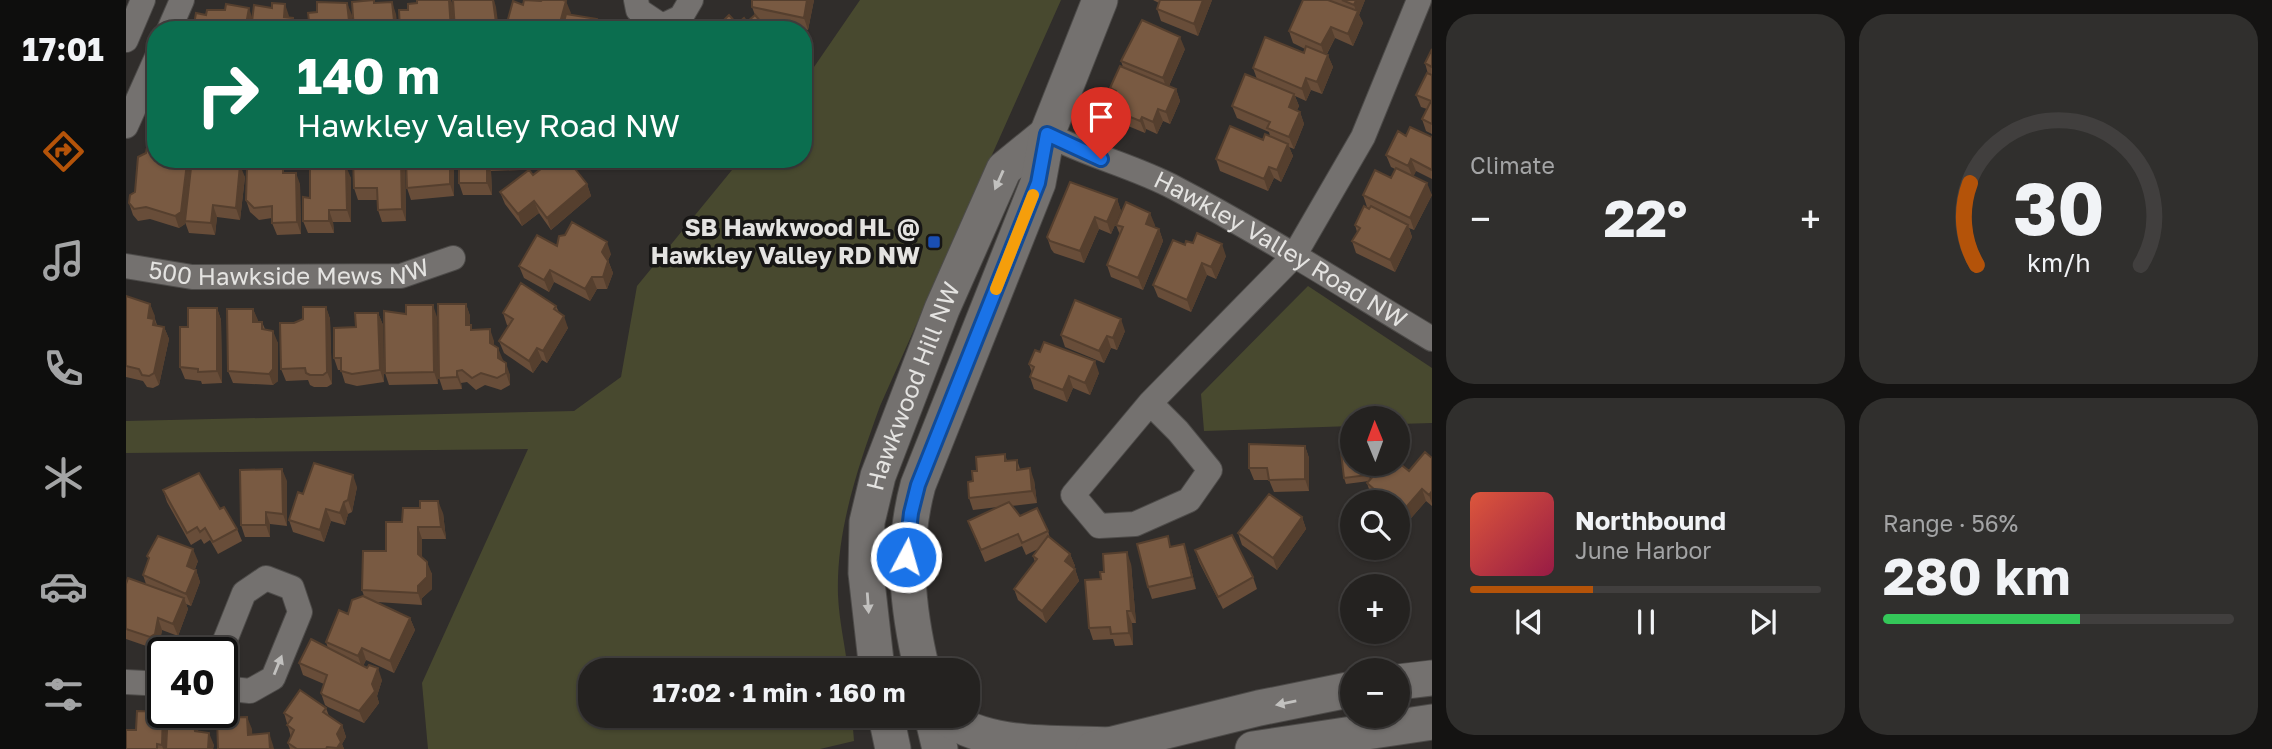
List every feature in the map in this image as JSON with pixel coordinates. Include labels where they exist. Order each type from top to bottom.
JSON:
[{"type":"street","points":[[126,40],[144,0]]},
{"type":"street","points":[[173,21],[182,0]]},
{"type":"street","points":[[636,0],[638,10],[654,21]]},
{"type":"street","points":[[673,21],[681,17],[691,0]]},
{"type":"street","name":"Hawkwood Hill NW","points":[[919,658],[911,621],[906,557],[911,513],[918,485],[1038,183],[1047,134],[1100,0]]},
{"type":"street","points":[[1150,403],[1178,430],[1210,470],[1189,500],[1135,524],[1099,526],[1073,495],[1150,403],[1294,256],[1363,137],[1419,0]]},
{"type":"street","points":[[126,126],[147,79]]},
{"type":"street","name":"Hawkwood Hill NW","points":[[875,658],[869,618],[866,548],[867,522],[878,476],[942,309],[1004,169],[1047,134]]},
{"type":"street","name":"Hawkley Valley Road NW","points":[[1047,134],[1077,150],[1171,186],[1432,339]]},
{"type":"street","name":"500 Hawkside Mews NW","points":[[126,266],[192,277],[401,276],[453,258]]},
{"type":"street","points":[[226,637],[244,593],[266,578],[292,588],[300,612],[273,678],[250,691],[238,690]]},
{"type":"street","points":[[1410,681],[1432,678]]},
{"type":"street","points":[[126,682],[147,683]]},
{"type":"street","points":[[963,728],[1002,740],[1102,747],[1259,708],[1340,692]]},
{"type":"street","points":[[1253,749],[1432,722]]},
{"type":"street","points":[[870,749],[874,728]]},
{"type":"street","points":[[889,728],[894,749]]},
{"type":"street","points":[[936,728],[940,749]]},
{"type":"green space","points":[[860,0],[1061,0],[880,406],[864,452],[850,499],[838,571],[839,604],[846,658],[578,658],[578,728],[853,728],[854,741],[820,749],[428,749],[422,683],[528,449],[126,453],[126,421],[574,411],[621,377],[637,286],[734,168],[812,168],[812,70]]},
{"type":"green space","points":[[1308,286],[1432,368],[1432,423],[1410,424],[1410,406],[1340,406],[1340,426],[1204,431],[1201,394]]},
{"type":"building","points":[[417,0],[449,0],[450,21],[400,21],[399,10],[408,10],[408,4],[417,3]]},
{"type":"building","points":[[453,0],[493,0],[496,21],[454,21]]},
{"type":"building","points":[[524,0],[566,1],[560,21],[507,21],[513,1],[523,5]]},
{"type":"building","points":[[752,0],[807,0],[804,18],[752,7]]},
{"type":"building","points":[[1160,0],[1203,0],[1194,24],[1157,9]]},
{"type":"building","points":[[1303,0],[1328,0],[1358,11],[1348,34],[1331,27],[1321,45],[1289,31]]},
{"type":"building","points":[[1342,0],[1356,0],[1354,5]]},
{"type":"building","points":[[317,2],[347,3],[349,21],[309,21],[308,13],[317,12]]},
{"type":"building","points":[[352,2],[392,2],[394,21],[353,21]]},
{"type":"building","points":[[272,3],[285,4],[284,17],[293,18],[293,21],[252,21],[254,5],[272,8]]},
{"type":"building","points":[[226,4],[249,8],[247,21],[195,21],[196,13],[206,15],[207,10],[225,10]]},
{"type":"building","points":[[566,14],[597,19],[597,21],[564,21]]},
{"type":"building","points":[[729,15],[734,21],[723,21]]},
{"type":"building","points":[[755,15],[760,21],[748,21]]},
{"type":"building","points":[[1142,20],[1180,37],[1163,78],[1121,61]]},
{"type":"building","points":[[1265,37],[1304,53],[1306,46],[1328,55],[1317,82],[1306,78],[1302,89],[1253,68]]},
{"type":"building","points":[[1432,49],[1432,67],[1425,63]]},
{"type":"building","points":[[1120,66],[1176,89],[1166,112],[1158,109],[1153,122],[1142,117],[1140,121],[1123,114],[1125,110],[1111,104],[1116,91],[1110,88]]},
{"type":"building","points":[[1427,73],[1432,75],[1432,124],[1422,119],[1431,101],[1416,95]]},
{"type":"building","points":[[1245,74],[1294,94],[1289,107],[1300,112],[1289,137],[1267,128],[1270,122],[1232,106]]},
{"type":"building","points":[[1230,126],[1263,140],[1265,134],[1288,144],[1277,170],[1269,167],[1264,179],[1216,159]]},
{"type":"building","points":[[1410,127],[1432,137],[1432,170],[1411,159],[1408,166],[1386,155],[1398,131],[1406,136]]},
{"type":"building","points":[[147,147],[147,168],[186,168],[181,212],[175,216],[146,207],[134,209],[129,203],[130,195],[135,192],[138,157],[146,153]]},
{"type":"building","points":[[191,168],[240,168],[236,208],[213,205],[211,223],[185,221]]},
{"type":"building","points":[[247,168],[283,168],[283,173],[296,173],[297,222],[272,223],[272,206],[254,208],[246,200]]},
{"type":"building","points":[[310,168],[346,168],[347,210],[329,210],[329,221],[303,221],[303,197],[310,198]]},
{"type":"building","points":[[353,168],[401,168],[402,209],[378,210],[377,188],[354,188]]},
{"type":"building","points":[[406,168],[450,168],[450,184],[407,188]]},
{"type":"building","points":[[459,168],[487,168],[487,183],[459,183]]},
{"type":"building","points":[[542,168],[574,168],[587,184],[547,218],[534,201],[518,214],[500,192],[529,170],[533,175]]},
{"type":"building","points":[[1396,168],[1427,183],[1410,218],[1363,195],[1375,170],[1391,178]]},
{"type":"building","points":[[1070,182],[1117,199],[1107,222],[1095,217],[1080,251],[1050,241],[1047,237]]},
{"type":"building","points":[[1126,202],[1150,213],[1146,224],[1159,229],[1138,278],[1107,265],[1123,227],[1116,225]]},
{"type":"building","points":[[1364,206],[1369,209],[1371,206],[1408,225],[1390,260],[1352,241],[1360,228],[1355,225]]},
{"type":"building","points":[[572,222],[607,242],[602,252],[608,261],[603,277],[592,277],[585,289],[550,270],[544,280],[519,266],[537,235],[557,246],[559,236],[565,235]]},
{"type":"building","points":[[1197,233],[1222,244],[1211,267],[1202,263],[1187,300],[1153,285],[1173,240],[1185,245],[1186,241],[1193,243]]},
{"type":"building","points":[[521,283],[556,306],[554,309],[564,316],[543,351],[537,348],[529,361],[499,341],[513,319],[503,313]]},
{"type":"building","points":[[126,296],[150,304],[148,318],[154,319],[153,325],[164,327],[154,373],[149,376],[142,375],[139,369],[126,366]]},
{"type":"building","points":[[1075,300],[1121,319],[1113,338],[1107,336],[1099,351],[1061,335]]},
{"type":"building","points":[[438,304],[466,304],[466,325],[471,325],[471,330],[490,329],[490,343],[498,348],[498,358],[506,363],[506,373],[497,378],[481,373],[472,378],[462,370],[457,371],[457,377],[439,378]]},
{"type":"building","points":[[406,305],[433,305],[434,372],[385,373],[384,311],[406,314]]},
{"type":"building","points":[[303,307],[326,307],[327,372],[323,375],[310,375],[305,368],[281,369],[280,323],[294,323],[303,319]]},
{"type":"building","points":[[188,308],[217,308],[217,371],[198,372],[198,369],[180,367],[180,327],[188,327]]},
{"type":"building","points":[[227,309],[253,309],[253,322],[262,322],[262,329],[273,331],[273,369],[269,374],[228,371]]},
{"type":"building","points":[[355,313],[378,313],[380,370],[352,374],[341,371],[341,358],[334,358],[334,328],[356,327]]},
{"type":"building","points":[[1044,342],[1095,361],[1085,383],[1069,376],[1063,390],[1030,377],[1034,367],[1029,364],[1035,350],[1040,352]]},
{"type":"building","points":[[1249,444],[1305,446],[1305,479],[1269,480],[1267,468],[1249,468]]},
{"type":"building","points":[[1425,452],[1432,458],[1432,491],[1429,495],[1422,489],[1410,503],[1410,490],[1375,490],[1367,483],[1373,476],[1410,476],[1410,470]]},
{"type":"building","points":[[1005,454],[1005,461],[1017,460],[1017,470],[1030,468],[1032,491],[969,498],[968,482],[973,481],[972,471],[977,471],[976,457]]},
{"type":"building","points":[[314,463],[353,475],[348,500],[344,502],[340,513],[326,509],[320,530],[289,520],[298,492],[303,494]]},
{"type":"building","points":[[282,469],[283,514],[266,512],[266,525],[241,525],[240,470]]},
{"type":"building","points":[[199,473],[220,509],[224,507],[237,529],[213,542],[205,528],[200,532],[197,527],[187,533],[163,490]]},
{"type":"building","points":[[1269,494],[1302,517],[1273,558],[1238,533]]},
{"type":"building","points":[[420,501],[438,501],[441,527],[418,527],[418,554],[427,562],[427,577],[418,586],[418,593],[362,590],[363,551],[386,551],[386,522],[402,522],[403,508],[420,508]]},
{"type":"building","points":[[1009,502],[1020,516],[1037,508],[1048,531],[1022,543],[1018,534],[981,550],[968,521]]},
{"type":"building","points":[[1232,535],[1253,577],[1218,597],[1195,550]]},
{"type":"building","points":[[158,536],[193,549],[187,566],[196,570],[186,594],[143,575],[149,558],[147,556]]},
{"type":"building","points":[[1048,536],[1070,554],[1065,561],[1075,569],[1042,611],[1014,589],[1037,559],[1033,556]]},
{"type":"building","points":[[1168,536],[1170,547],[1184,544],[1192,577],[1148,587],[1137,544]]},
{"type":"building","points":[[1127,552],[1131,611],[1127,611],[1129,633],[1111,634],[1110,627],[1089,628],[1085,580],[1101,579],[1100,572],[1104,572],[1103,554]]},
{"type":"building","points":[[128,578],[184,598],[173,624],[158,618],[155,634],[150,637],[126,629]]},
{"type":"building","points":[[363,596],[410,618],[390,661],[362,648],[358,656],[326,642],[339,610],[348,614],[352,600]]},
{"type":"building","points":[[311,639],[367,668],[369,665],[378,668],[372,684],[375,691],[359,711],[323,695],[321,693],[327,675],[299,663]]},
{"type":"building","points":[[300,690],[326,708],[323,712],[342,725],[337,734],[341,742],[337,748],[297,749],[288,743],[294,730],[287,725],[292,718],[284,713]]},
{"type":"building","points":[[137,711],[147,711],[147,728],[163,728],[162,745],[157,744],[157,749],[126,749],[126,730],[136,730]]},
{"type":"building","points":[[238,717],[247,717],[248,735],[269,733],[270,749],[218,749],[217,728],[238,728]]},
{"type":"building","points":[[167,728],[194,728],[195,731],[209,733],[208,749],[166,749]]},
{"type":"slow traffic","points":[[996,289],[1033,195]]},
{"type":"place","name":"SB Hawkwood HL @ Hawkley Valley RD NW","points":[[934,242]]},
{"type":"route","points":[[906,557],[911,513],[918,485],[1038,183],[1047,134],[1101,159]]}]
